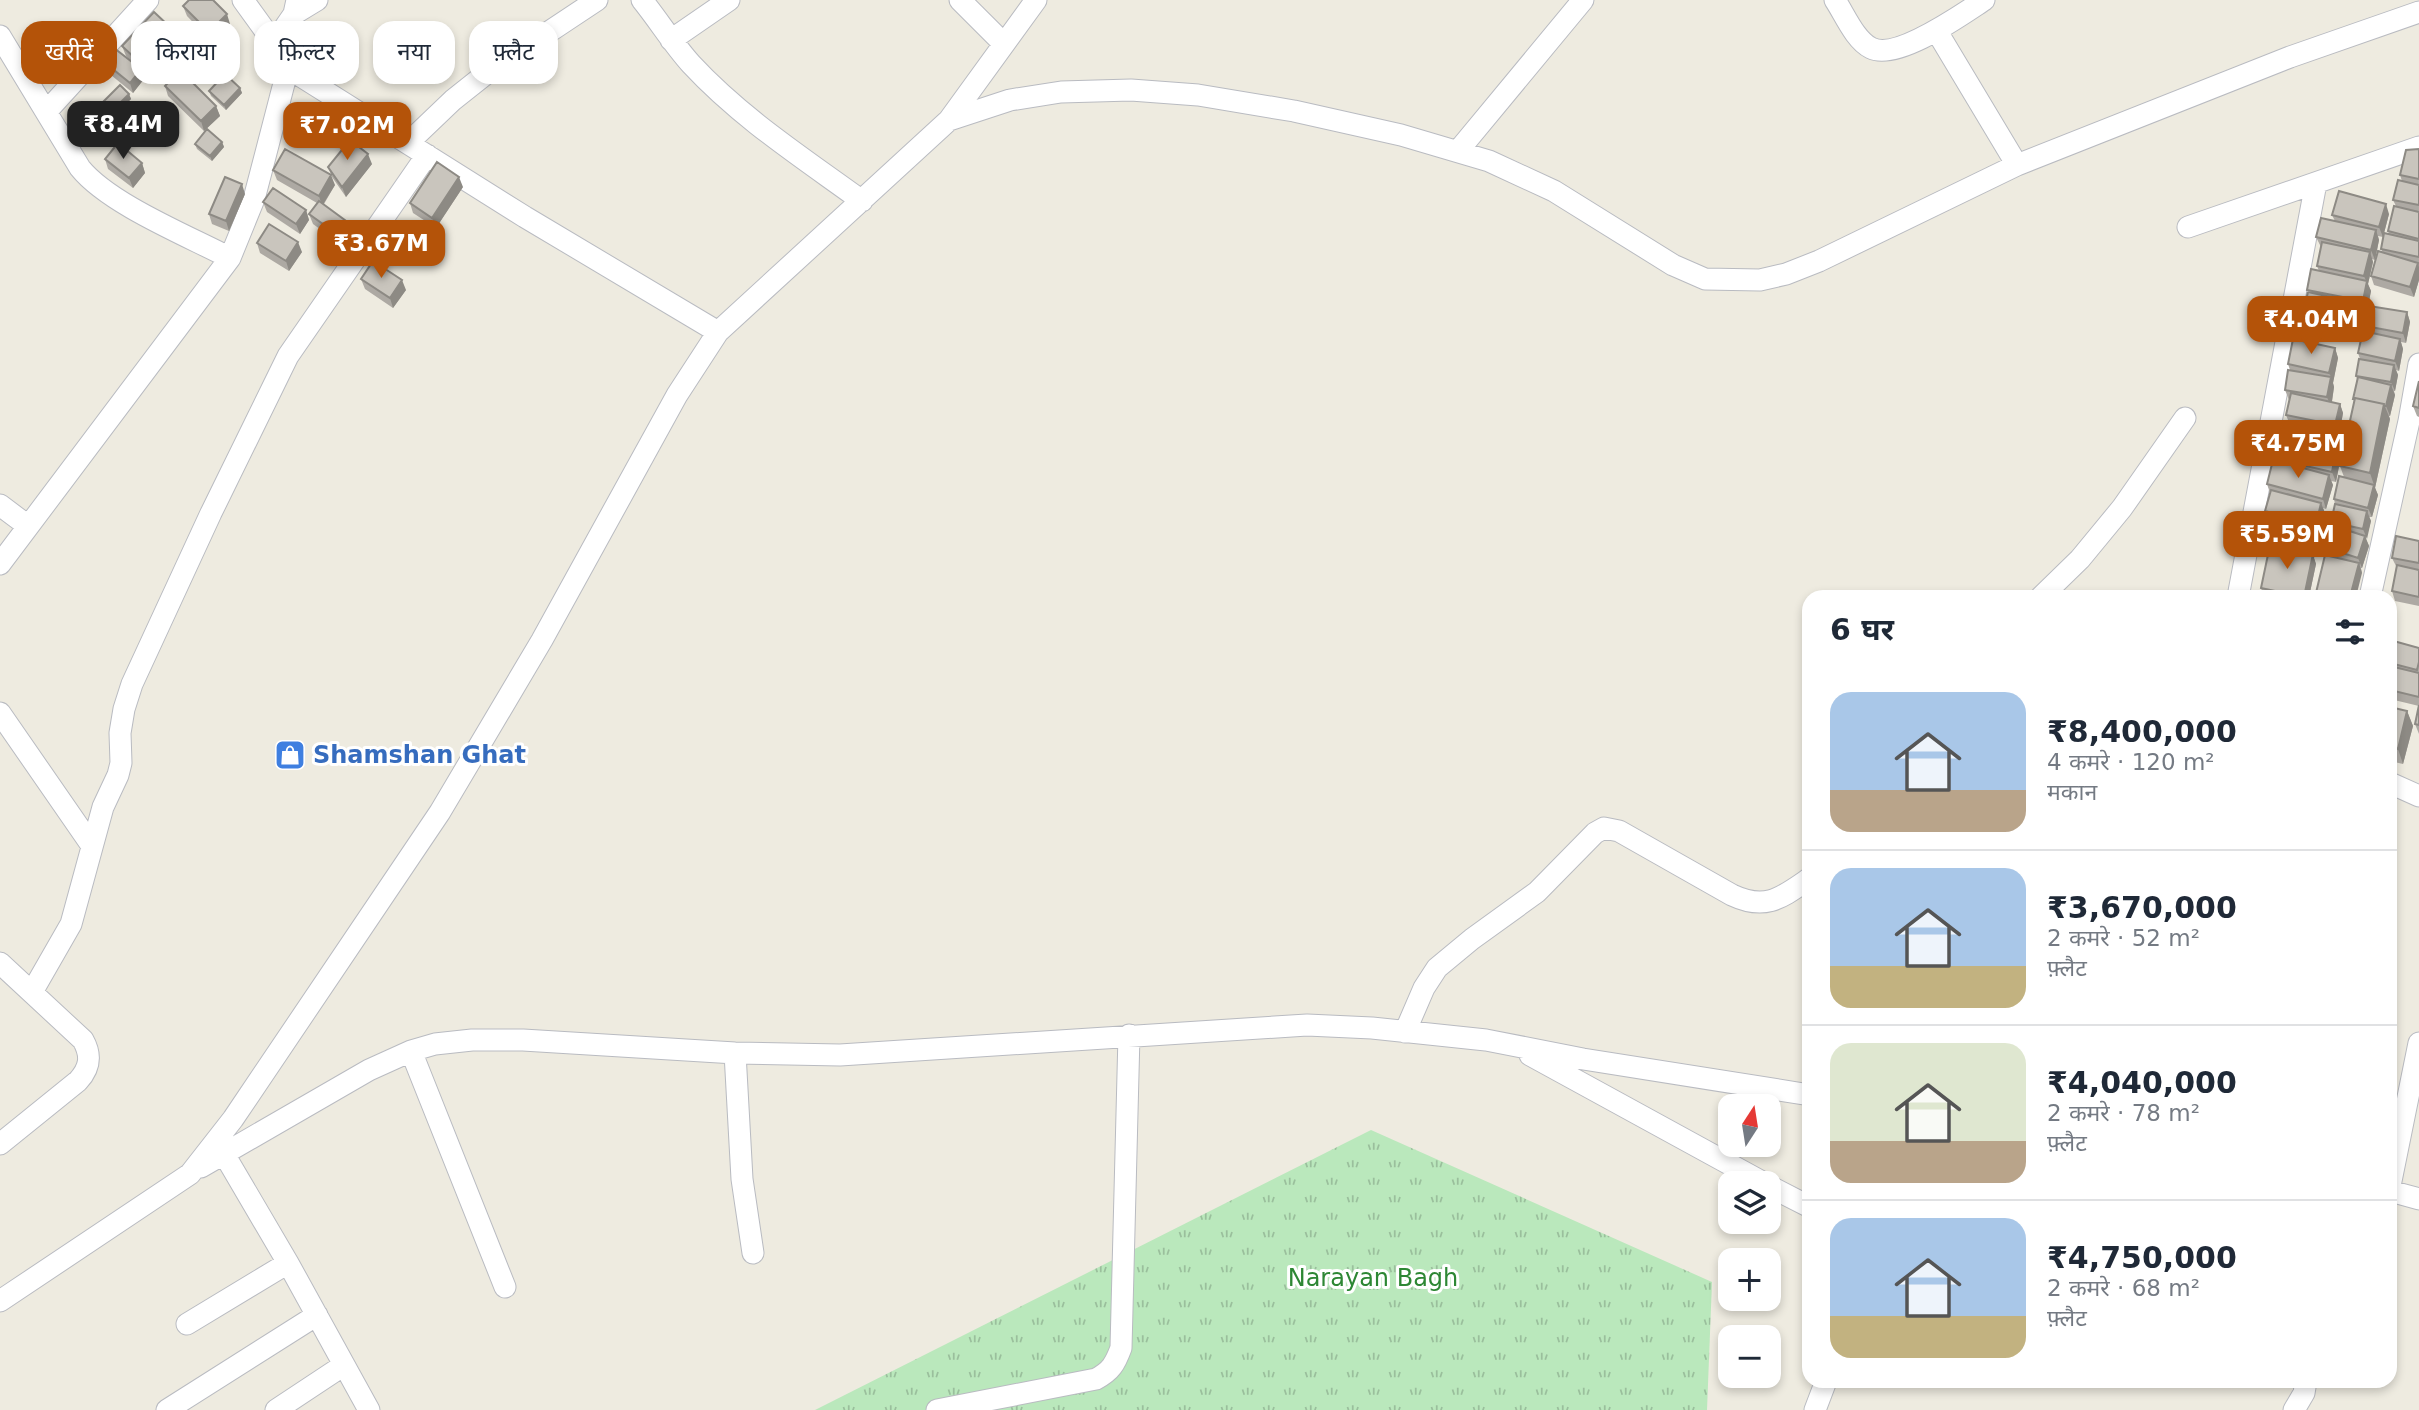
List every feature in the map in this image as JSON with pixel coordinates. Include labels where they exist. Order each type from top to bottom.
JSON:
[{"type":"street","points":[[46,112],[148,0]]},
{"type":"street","points":[[243,0],[258,21]]},
{"type":"street","points":[[295,7],[317,0]]},
{"type":"street","points":[[408,143],[453,100],[487,73],[597,0]]},
{"type":"street","points":[[642,0],[671,40],[709,82],[757,125],[862,201]]},
{"type":"street","points":[[671,40],[729,0]]},
{"type":"street","points":[[960,0],[1003,43]]},
{"type":"street","points":[[190,1174],[240,1108],[440,812],[541,640],[677,395],[718,332],[949,120],[1036,0]]},
{"type":"street","points":[[1458,151],[1583,0]]},
{"type":"street","points":[[1835,0],[1860,39],[1870,48],[1882,51],[1895,49],[1936,30],[1981,1]]},
{"type":"street","points":[[949,120],[1010,100],[1061,92],[1131,90],[1198,95],[1294,111],[1401,135],[1489,160],[1554,191],[1673,265],[1705,279],[1760,280],[1786,274],[1819,261],[2017,165],[2290,57],[2419,12]]},
{"type":"street","points":[[1936,30],[2017,165]]},
{"type":"street","points":[[0,36],[89,179],[128,205],[230,258]]},
{"type":"street","points":[[0,565],[230,258],[254,199],[284,84]]},
{"type":"street","points":[[314,84],[525,217],[718,332]]},
{"type":"street","points":[[2188,227],[2419,146]]},
{"type":"street","points":[[32,992],[71,924],[103,807],[118,775],[121,763],[120,733],[132,684],[217,501],[288,356],[427,155]]},
{"type":"street","points":[[2239,590],[2316,183]]},
{"type":"street","points":[[2372,590],[2410,461],[2419,364]]},
{"type":"street","points":[[2048,590],[2080,559],[2122,508],[2185,418]]},
{"type":"street","points":[[0,505],[28,526]]},
{"type":"street","points":[[0,713],[92,846]]},
{"type":"street","points":[[2397,786],[2419,796]]},
{"type":"street","points":[[1405,1032],[1424,988],[1437,968],[1472,939],[1525,902],[1595,833],[1604,828],[1619,831],[1751,903],[1760,904],[1788,893],[1802,883]]},
{"type":"street","points":[[0,963],[83,1040],[89,1050],[86,1072],[78,1081],[0,1144]]},
{"type":"street","points":[[2,1295],[224,1154],[369,1070],[411,1051],[435,1044],[472,1040],[523,1040],[735,1053],[887,1053],[1129,1035],[1307,1026],[1486,1040],[1723,1083],[1802,1094]]},
{"type":"street","points":[[937,1410],[1096,1379],[1108,1373],[1115,1364],[1121,1349],[1129,1035]]},
{"type":"street","points":[[2397,1154],[2419,1043]]},
{"type":"street","points":[[1513,1045],[1742,1171]]},
{"type":"street","points":[[411,1051],[505,1287]]},
{"type":"street","points":[[735,1053],[742,1179],[752,1252]]},
{"type":"street","points":[[224,1154],[369,1410]]},
{"type":"street","points":[[2397,1191],[2419,1199]]},
{"type":"street","points":[[1781,1192],[1802,1203]]},
{"type":"street","points":[[187,1324],[288,1263]]},
{"type":"street","points":[[167,1410],[317,1315]]},
{"type":"street","points":[[276,1410],[344,1365]]},
{"type":"street","points":[[1815,1410],[1823,1388]]},
{"type":"street","points":[[2294,1410],[2305,1388]]},
{"type":"green space","name":"Narayan Bagh","points":[[1371,1130],[1712,1282],[1707,1410],[815,1410]]},
{"type":"building","points":[[189,0],[213,0],[227,14],[220,21],[198,21],[183,6]]},
{"type":"building","points":[[154,12],[164,21],[146,21]]},
{"type":"building","points":[[131,36],[131,54],[122,46]]},
{"type":"building","points":[[117,50],[131,61],[130,83],[117,72]]},
{"type":"building","points":[[194,84],[216,106],[201,121],[165,86]]},
{"type":"building","points":[[216,84],[236,84],[240,88],[224,105],[209,91]]},
{"type":"building","points":[[120,85],[129,94],[106,117],[97,108]]},
{"type":"building","points":[[207,129],[222,142],[210,156],[195,144]]},
{"type":"building","points":[[350,140],[368,154],[342,187],[328,167]]},
{"type":"building","points":[[118,143],[142,163],[129,178],[105,159]]},
{"type":"building","points":[[285,149],[331,175],[319,196],[273,170]]},
{"type":"building","points":[[2419,149],[2419,179],[2400,175],[2406,150]]},
{"type":"building","points":[[437,162],[459,177],[432,218],[410,203]]},
{"type":"building","points":[[225,177],[242,184],[226,221],[209,214]]},
{"type":"building","points":[[2398,180],[2419,185],[2419,205],[2393,200]]},
{"type":"building","points":[[273,188],[306,210],[296,224],[263,202]]},
{"type":"building","points":[[2339,191],[2386,204],[2379,227],[2332,215]]},
{"type":"building","points":[[319,201],[357,229],[348,242],[309,214]]},
{"type":"building","points":[[2394,206],[2419,212],[2419,239],[2388,231]]},
{"type":"building","points":[[2321,218],[2376,230],[2371,250],[2316,237]]},
{"type":"building","points":[[269,224],[298,242],[286,261],[257,243]]},
{"type":"building","points":[[2384,233],[2419,241],[2419,257],[2381,249]]},
{"type":"building","points":[[2322,242],[2370,252],[2364,276],[2317,266]]},
{"type":"building","points":[[2378,251],[2418,263],[2410,287],[2371,276]]},
{"type":"building","points":[[373,261],[402,280],[390,298],[361,279]]},
{"type":"building","points":[[2311,269],[2367,281],[2363,301],[2307,290]]},
{"type":"building","points":[[2308,292],[2363,304],[2357,331],[2302,318]]},
{"type":"building","points":[[2369,306],[2407,312],[2403,333],[2365,326]]},
{"type":"building","points":[[2363,331],[2400,339],[2395,361],[2358,353]]},
{"type":"building","points":[[2293,339],[2335,348],[2329,373],[2288,364]]},
{"type":"building","points":[[2359,359],[2394,365],[2391,382],[2356,376]]},
{"type":"building","points":[[2288,370],[2331,377],[2327,397],[2285,390]]},
{"type":"building","points":[[2358,377],[2391,385],[2386,406],[2353,399]]},
{"type":"building","points":[[2419,381],[2419,408],[2413,406]]},
{"type":"building","points":[[2291,393],[2340,404],[2335,425],[2286,415]]},
{"type":"building","points":[[2355,398],[2384,404],[2370,473],[2340,466]]},
{"type":"building","points":[[2279,438],[2336,451],[2332,472],[2275,459]]},
{"type":"building","points":[[2273,460],[2329,475],[2323,499],[2267,484]]},
{"type":"building","points":[[2339,476],[2374,485],[2368,508],[2334,499]]},
{"type":"building","points":[[2271,490],[2321,503],[2316,525],[2265,511]]},
{"type":"building","points":[[2335,504],[2367,511],[2363,529],[2331,522]]},
{"type":"building","points":[[2271,518],[2315,529],[2311,548],[2266,537]]},
{"type":"building","points":[[2334,526],[2365,536],[2358,558],[2327,548]]},
{"type":"building","points":[[2396,536],[2419,541],[2419,563],[2392,558]]},
{"type":"building","points":[[2270,545],[2313,554],[2305,590],[2261,588]]},
{"type":"building","points":[[2325,555],[2359,563],[2352,590],[2317,590]]},
{"type":"building","points":[[2397,565],[2419,570],[2419,597],[2392,590]]},
{"type":"building","points":[[2397,642],[2419,648],[2417,670],[2397,665]]},
{"type":"building","points":[[2397,668],[2419,673],[2419,697],[2397,692]]},
{"type":"building","points":[[2419,705],[2419,725],[2415,724]]},
{"type":"building","points":[[2397,709],[2407,711],[2397,749]]},
{"type":"place","name":"Shamshan Ghat","points":[[290,755]]}]
